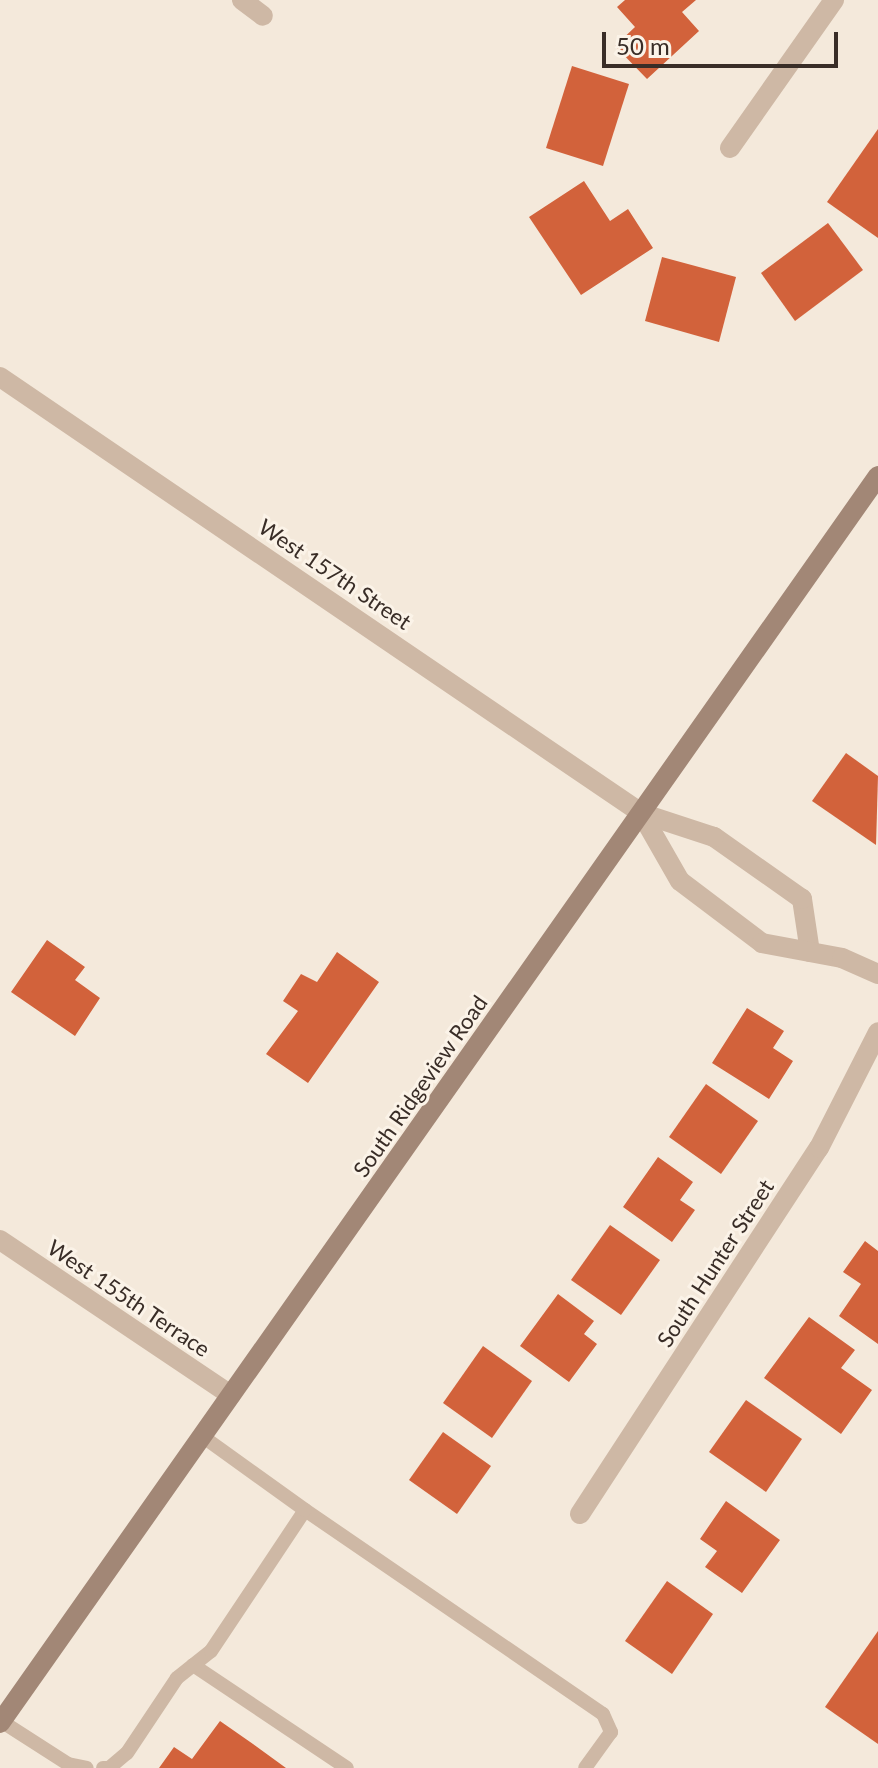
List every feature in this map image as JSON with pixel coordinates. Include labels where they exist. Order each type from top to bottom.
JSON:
[{"type":"main road","name":"South Ridgeview Road","points":[[1,1722],[878,476]]},
{"type":"street","points":[[242,0],[263,16]]},
{"type":"street","points":[[730,148],[834,0]]},
{"type":"street","name":"West 157th Street","points":[[0,377],[641,813],[714,837],[802,899],[810,952]]},
{"type":"street","name":"West 157th Street","points":[[641,813],[680,881],[762,943],[842,958],[878,974]]},
{"type":"street","name":"South Hunter Street","points":[[580,1514],[819,1148],[878,1032]]},
{"type":"street","name":"West 155th Terrace","points":[[0,1240],[231,1395]]},
{"type":"lane","points":[[202,1436],[603,1714],[611,1732],[585,1768]]},
{"type":"lane","points":[[103,1768],[109,1768],[127,1753],[177,1678],[211,1651],[305,1510]]},
{"type":"lane","points":[[193,1665],[347,1768]]},
{"type":"lane","points":[[1,1722],[68,1764],[87,1768]]},
{"type":"building","points":[[625,0],[696,0],[682,12],[699,31],[647,79],[615,46],[635,27],[617,7]]},
{"type":"building","points":[[572,66],[629,84],[603,166],[546,148]]},
{"type":"building","points":[[878,129],[878,238],[827,202]]},
{"type":"building","points":[[584,181],[610,221],[628,209],[653,248],[581,295],[529,217]]},
{"type":"building","points":[[828,223],[863,270],[795,321],[761,273]]},
{"type":"building","points":[[662,257],[736,277],[719,342],[645,321]]},
{"type":"building","points":[[846,753],[878,776],[876,845],[812,801]]},
{"type":"building","points":[[47,940],[85,967],[75,980],[100,998],[75,1036],[11,992]]},
{"type":"building","points":[[337,952],[379,982],[308,1083],[266,1054],[298,1011],[283,1001],[301,974],[317,982]]},
{"type":"building","points":[[747,1008],[784,1031],[773,1048],[793,1061],[769,1099],[712,1063]]},
{"type":"building","points":[[706,1084],[758,1121],[721,1174],[669,1137]]},
{"type":"building","points":[[658,1157],[693,1182],[680,1200],[695,1210],[672,1242],[623,1207]]},
{"type":"building","points":[[610,1225],[660,1260],[621,1315],[571,1280]]},
{"type":"building","points":[[865,1241],[878,1251],[878,1344],[839,1316],[861,1284],[843,1272]]},
{"type":"building","points":[[558,1294],[594,1321],[584,1334],[597,1344],[569,1382],[520,1346]]},
{"type":"building","points":[[809,1317],[855,1350],[841,1368],[872,1390],[841,1434],[764,1378]]},
{"type":"building","points":[[483,1346],[532,1381],[492,1438],[443,1403]]},
{"type":"building","points":[[746,1400],[802,1439],[766,1492],[709,1452]]},
{"type":"building","points":[[443,1432],[491,1466],[457,1514],[409,1480]]},
{"type":"building","points":[[726,1501],[780,1540],[742,1593],[705,1567],[717,1551],[700,1539]]},
{"type":"building","points":[[667,1581],[713,1614],[672,1674],[625,1641]]},
{"type":"building","points":[[878,1631],[878,1744],[825,1707]]},
{"type":"building","points":[[220,1721],[286,1768],[159,1768],[174,1747],[192,1759]]}]
